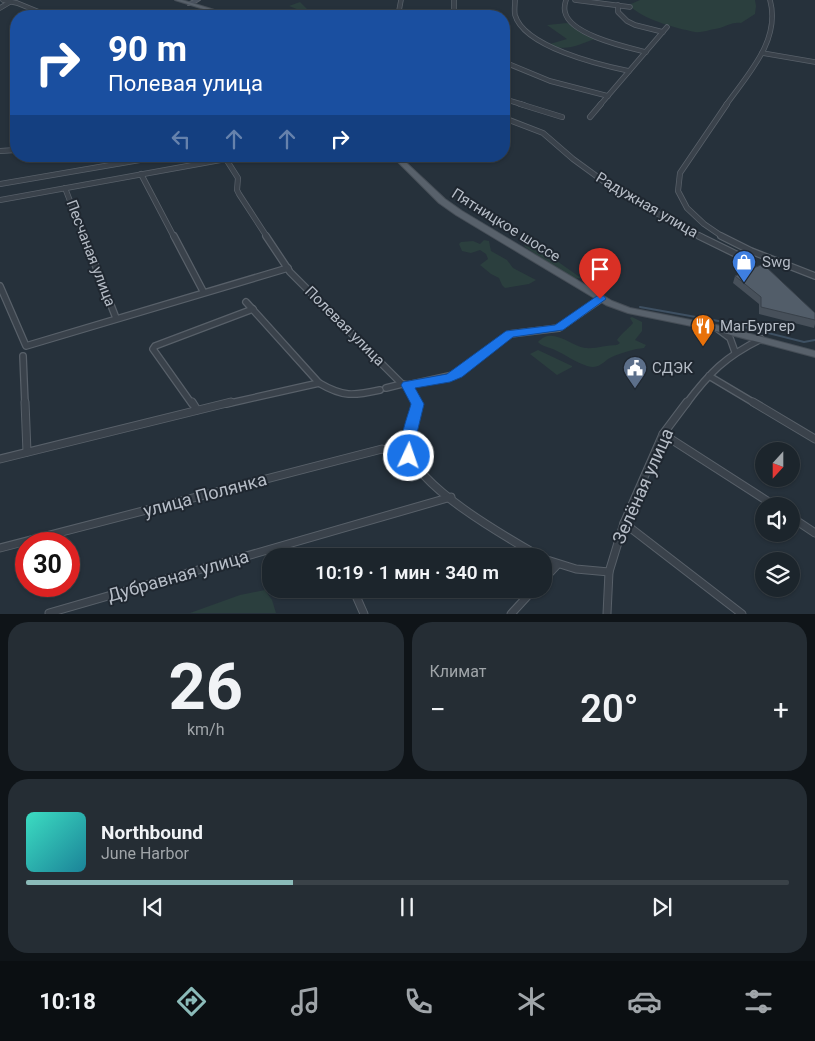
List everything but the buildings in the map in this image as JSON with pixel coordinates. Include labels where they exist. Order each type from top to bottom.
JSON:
[{"type":"main road","points":[[177,0],[210,10]]},
{"type":"main road","name":"Пятницкое шоссе","points":[[401,162],[436,195],[460,213],[600,299],[628,310],[716,328],[815,354]]},
{"type":"street","points":[[2,0],[30,10]]},
{"type":"street","points":[[190,4],[198,0]]},
{"type":"street","points":[[515,0],[513,12],[516,19],[522,27],[543,43],[582,59],[629,72]]},
{"type":"street","points":[[566,0],[563,10],[568,20],[576,27],[613,44],[646,52]]},
{"type":"street","points":[[575,0],[630,6]]},
{"type":"street","points":[[606,4],[610,0]]},
{"type":"street","points":[[770,0],[774,14],[774,27],[762,53],[680,173],[676,180],[676,190],[678,198],[691,215],[717,234],[771,260],[815,276]]},
{"type":"street","points":[[0,8],[8,3]]},
{"type":"street","points":[[618,5],[618,12],[627,21],[663,32]]},
{"type":"street","points":[[590,117],[667,27]]},
{"type":"street","points":[[762,53],[815,62]]},
{"type":"street","points":[[510,64],[550,81],[608,96]]},
{"type":"street","points":[[510,101],[562,117]]},
{"type":"street","name":"Радужная улица","points":[[510,120],[543,133],[610,186],[670,221],[742,257]]},
{"type":"street","points":[[0,184],[128,162]]},
{"type":"street","points":[[0,200],[204,162]]},
{"type":"street","name":"Полевая улица","points":[[228,162],[238,178],[237,190],[239,194],[288,268],[405,385]]},
{"type":"street","points":[[141,174],[203,291]]},
{"type":"street","name":"Песчаная улица","points":[[65,188],[116,318]]},
{"type":"street","points":[[0,287],[26,346],[203,291],[288,268]]},
{"type":"street","points":[[246,302],[319,383],[337,394],[346,396],[458,374],[510,334],[559,328],[579,316],[600,299]]},
{"type":"street","points":[[197,410],[153,349],[155,346],[253,309]]},
{"type":"street","points":[[716,328],[730,337],[735,346],[735,352]]},
{"type":"street","name":"Зелёная улица","points":[[607,614],[609,572],[624,524],[663,434],[709,376],[735,352],[761,339]]},
{"type":"street","points":[[23,356],[27,452]]},
{"type":"street","points":[[709,376],[815,439]]},
{"type":"street","points":[[0,458],[197,410],[319,383]]},
{"type":"street","points":[[405,385],[417,404],[409,437],[409,456],[414,465],[426,478],[450,497],[489,525],[526,548]]},
{"type":"street","points":[[663,434],[761,497]]},
{"type":"street","name":"улица Полянка","points":[[0,548],[382,449],[409,456]]},
{"type":"street","name":"Дубравная улица","points":[[49,613],[450,497]]},
{"type":"street","points":[[800,523],[815,533]]},
{"type":"street","points":[[624,524],[742,614]]},
{"type":"street","points":[[552,563],[592,572],[609,572]]},
{"type":"street","points":[[552,570],[557,565]]},
{"type":"street","points":[[357,598],[364,614]]},
{"type":"street","points":[[511,614],[526,598]]},
{"type":"green space","points":[[640,0],[755,0],[756,6],[755,14],[741,23],[697,32],[646,17],[632,8],[631,4]]},
{"type":"green space","points":[[300,2],[311,10],[299,10],[289,6]]},
{"type":"green space","points":[[567,23],[595,39],[566,48],[555,47],[550,44],[567,39],[547,25]]},
{"type":"green space","points":[[522,237],[526,237],[536,243],[537,247],[581,278],[573,279],[525,247],[521,240]]},
{"type":"green space","points":[[484,240],[489,241],[491,251],[507,260],[513,268],[536,280],[529,284],[505,288],[499,278],[480,265],[488,259],[486,254],[480,250],[471,253],[462,251],[459,244],[461,242],[473,241],[480,244]]},
{"type":"green space","points":[[632,317],[642,322],[642,331],[635,340],[646,345],[644,348],[610,358],[596,367],[587,366],[538,342],[543,338],[555,336],[585,348],[617,345],[620,343],[617,340],[633,323],[630,318]]},
{"type":"green space","points":[[538,350],[572,367],[557,375],[530,354]]},
{"type":"green space","points":[[262,591],[262,598],[271,598],[276,613],[190,613],[240,595]]},
{"type":"waterway","points":[[640,307],[724,322],[804,342],[815,340]]},
{"type":"place","name":"Swg","points":[[744,283]]},
{"type":"place","name":"МагБургер","points":[[703,347]]},
{"type":"place","name":"СДЭК","points":[[635,389]]},
{"type":"route","points":[[409,456],[409,437],[417,404],[408,385],[417,385],[458,374],[505,336],[519,332],[559,328],[586,311],[600,299]]}]
